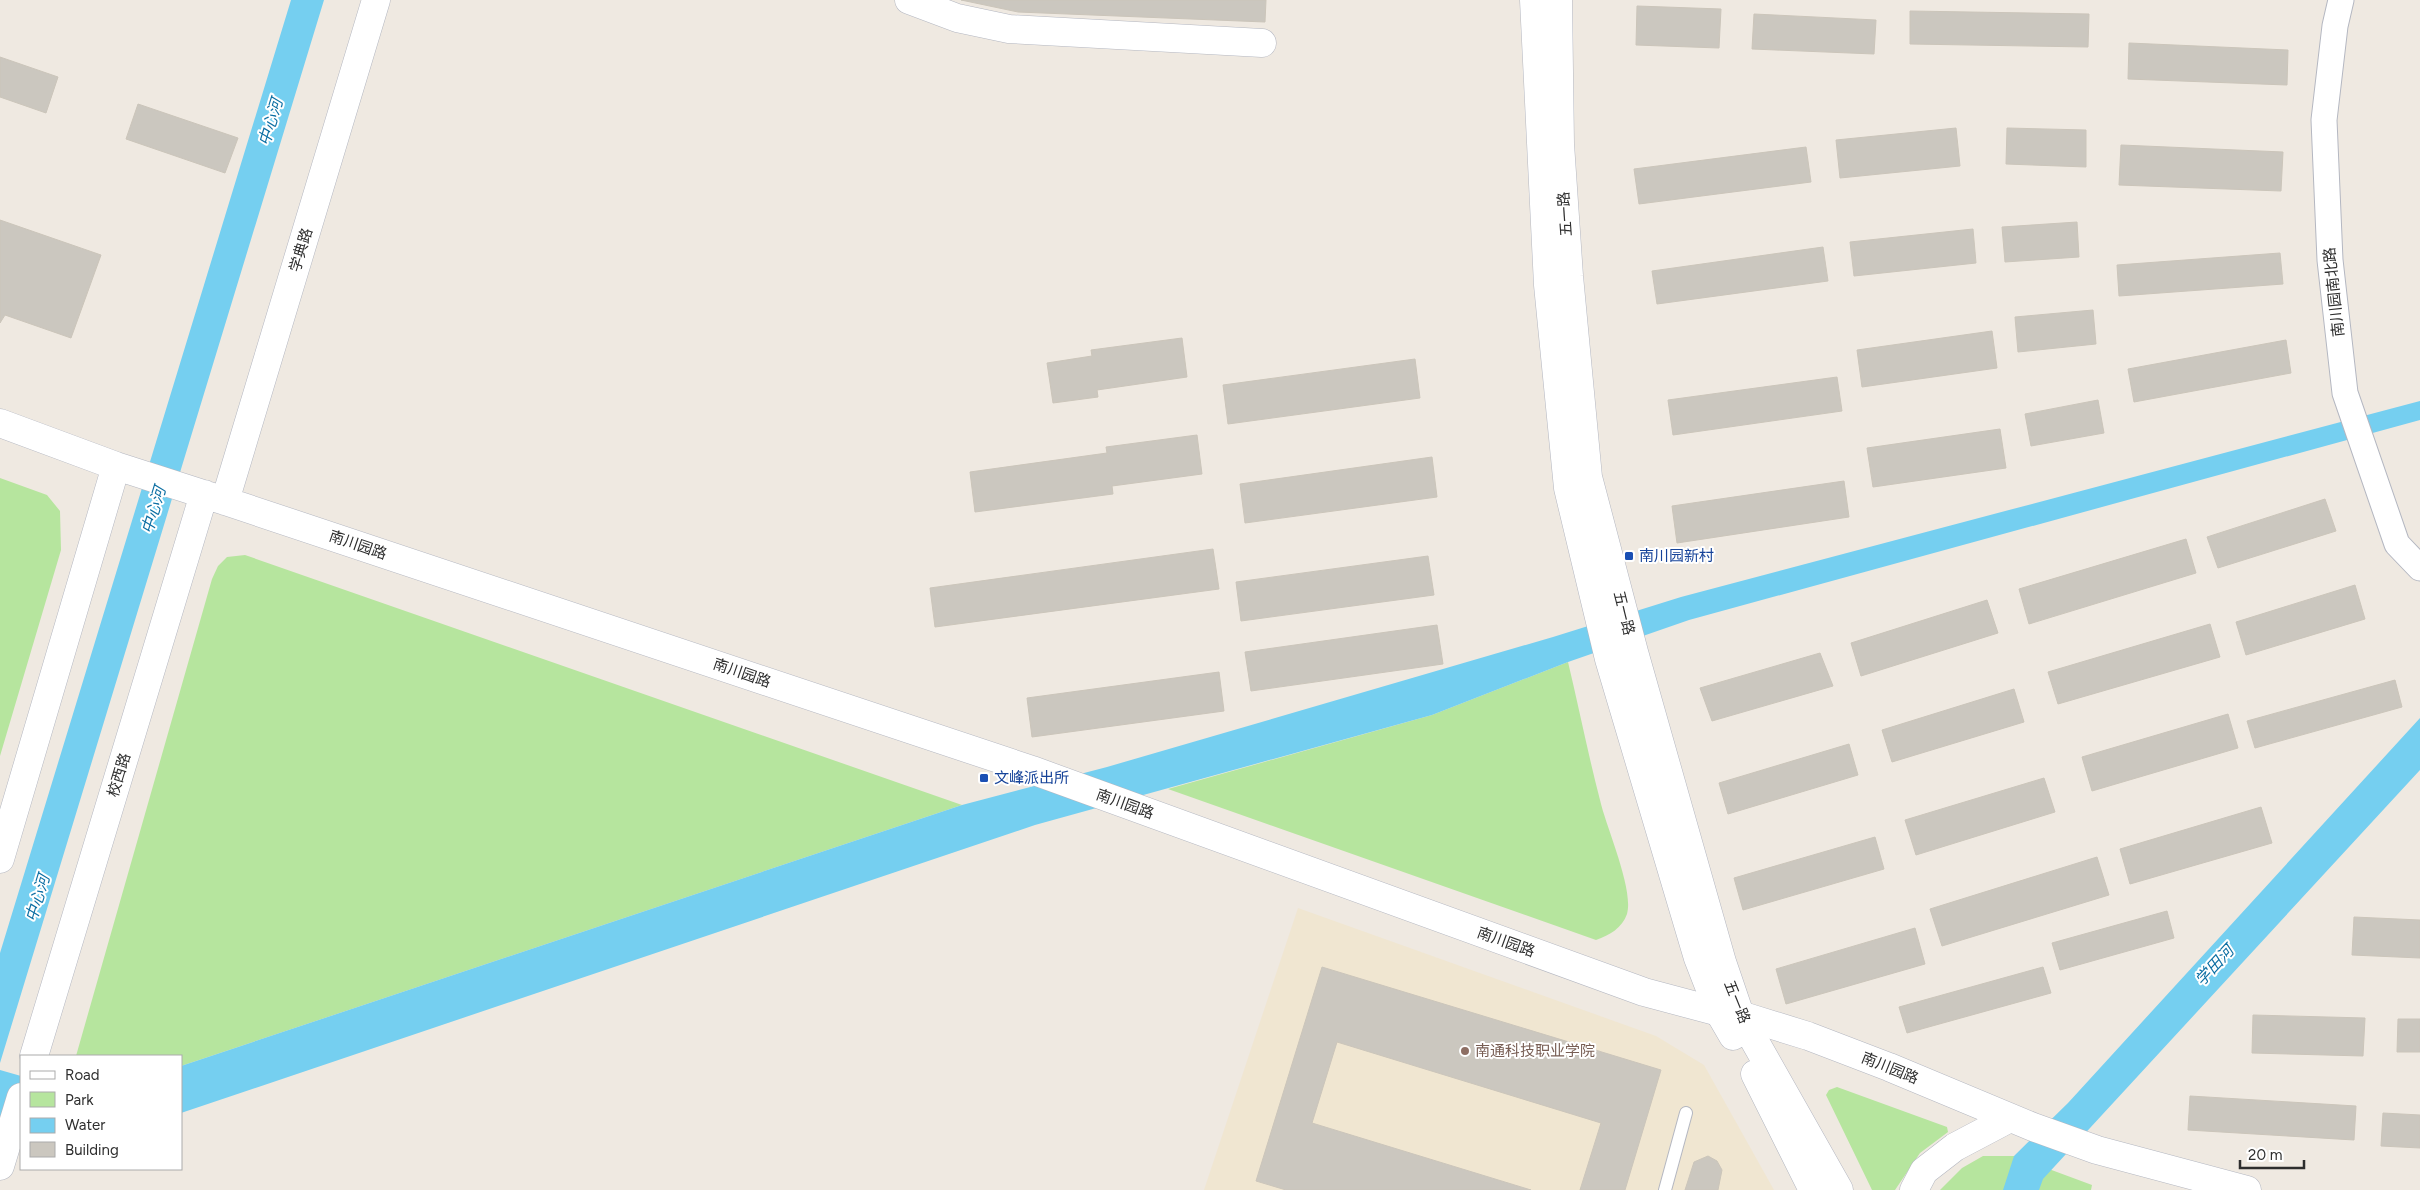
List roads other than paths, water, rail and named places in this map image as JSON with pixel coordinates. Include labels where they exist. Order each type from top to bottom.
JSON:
[{"type":"street","name":"学典路","points":[[207,495],[376,0]]},
{"type":"street","points":[[909,0],[957,18],[1009,29],[1262,43]]},
{"type":"street","name":"五一路","points":[[1534,0],[1548,285],[1568,488],[1610,610],[1698,958],[1839,1190]]},
{"type":"street","name":"五一路","points":[[1558,0],[1560,144],[1569,276],[1588,477],[1610,610]]},
{"type":"street","name":"南川园南北路","points":[[2341,0],[2334,26],[2324,120],[2330,260],[2345,393],[2398,544],[2420,568]]},
{"type":"street","name":"南川园路","points":[[0,423],[125,469],[1032,770],[1644,992],[1730,1013],[1808,1036],[2022,1123],[2097,1150],[2247,1190]]},
{"type":"street","points":[[0,859],[125,469]]},
{"type":"street","name":"校西路","points":[[34,1055],[207,495]]},
{"type":"street","name":"五一路","points":[[1730,1013],[1752,1069],[1813,1190]]},
{"type":"street","points":[[0,1166],[20,1100]]},
{"type":"street","points":[[1914,1190],[1924,1171],[1955,1147],[2022,1123]]},
{"type":"lane","points":[[1665,1190],[1686,1113]]},
{"type":"water","name":"中心河","points":[[291,0],[324,0],[0,1063],[0,953]]},
{"type":"water","points":[[2420,401],[2420,420],[1689,620],[1568,662],[1432,715],[1035,825],[182,1113],[182,1066],[962,805],[1107,767],[1553,637],[1681,597]]},
{"type":"water","name":"学田河","points":[[2420,718],[2420,770],[2043,1179],[2039,1190],[2003,1190],[2014,1156],[2068,1103]]},
{"type":"water","points":[[0,1070],[20,1076],[20,1127],[0,1122]]},
{"type":"place","name":"南川园新村","points":[[1629,556]]},
{"type":"place","name":"文峰派出所","points":[[984,778]]},
{"type":"place","name":"南通科技职业学院","points":[[1465,1051]]}]
